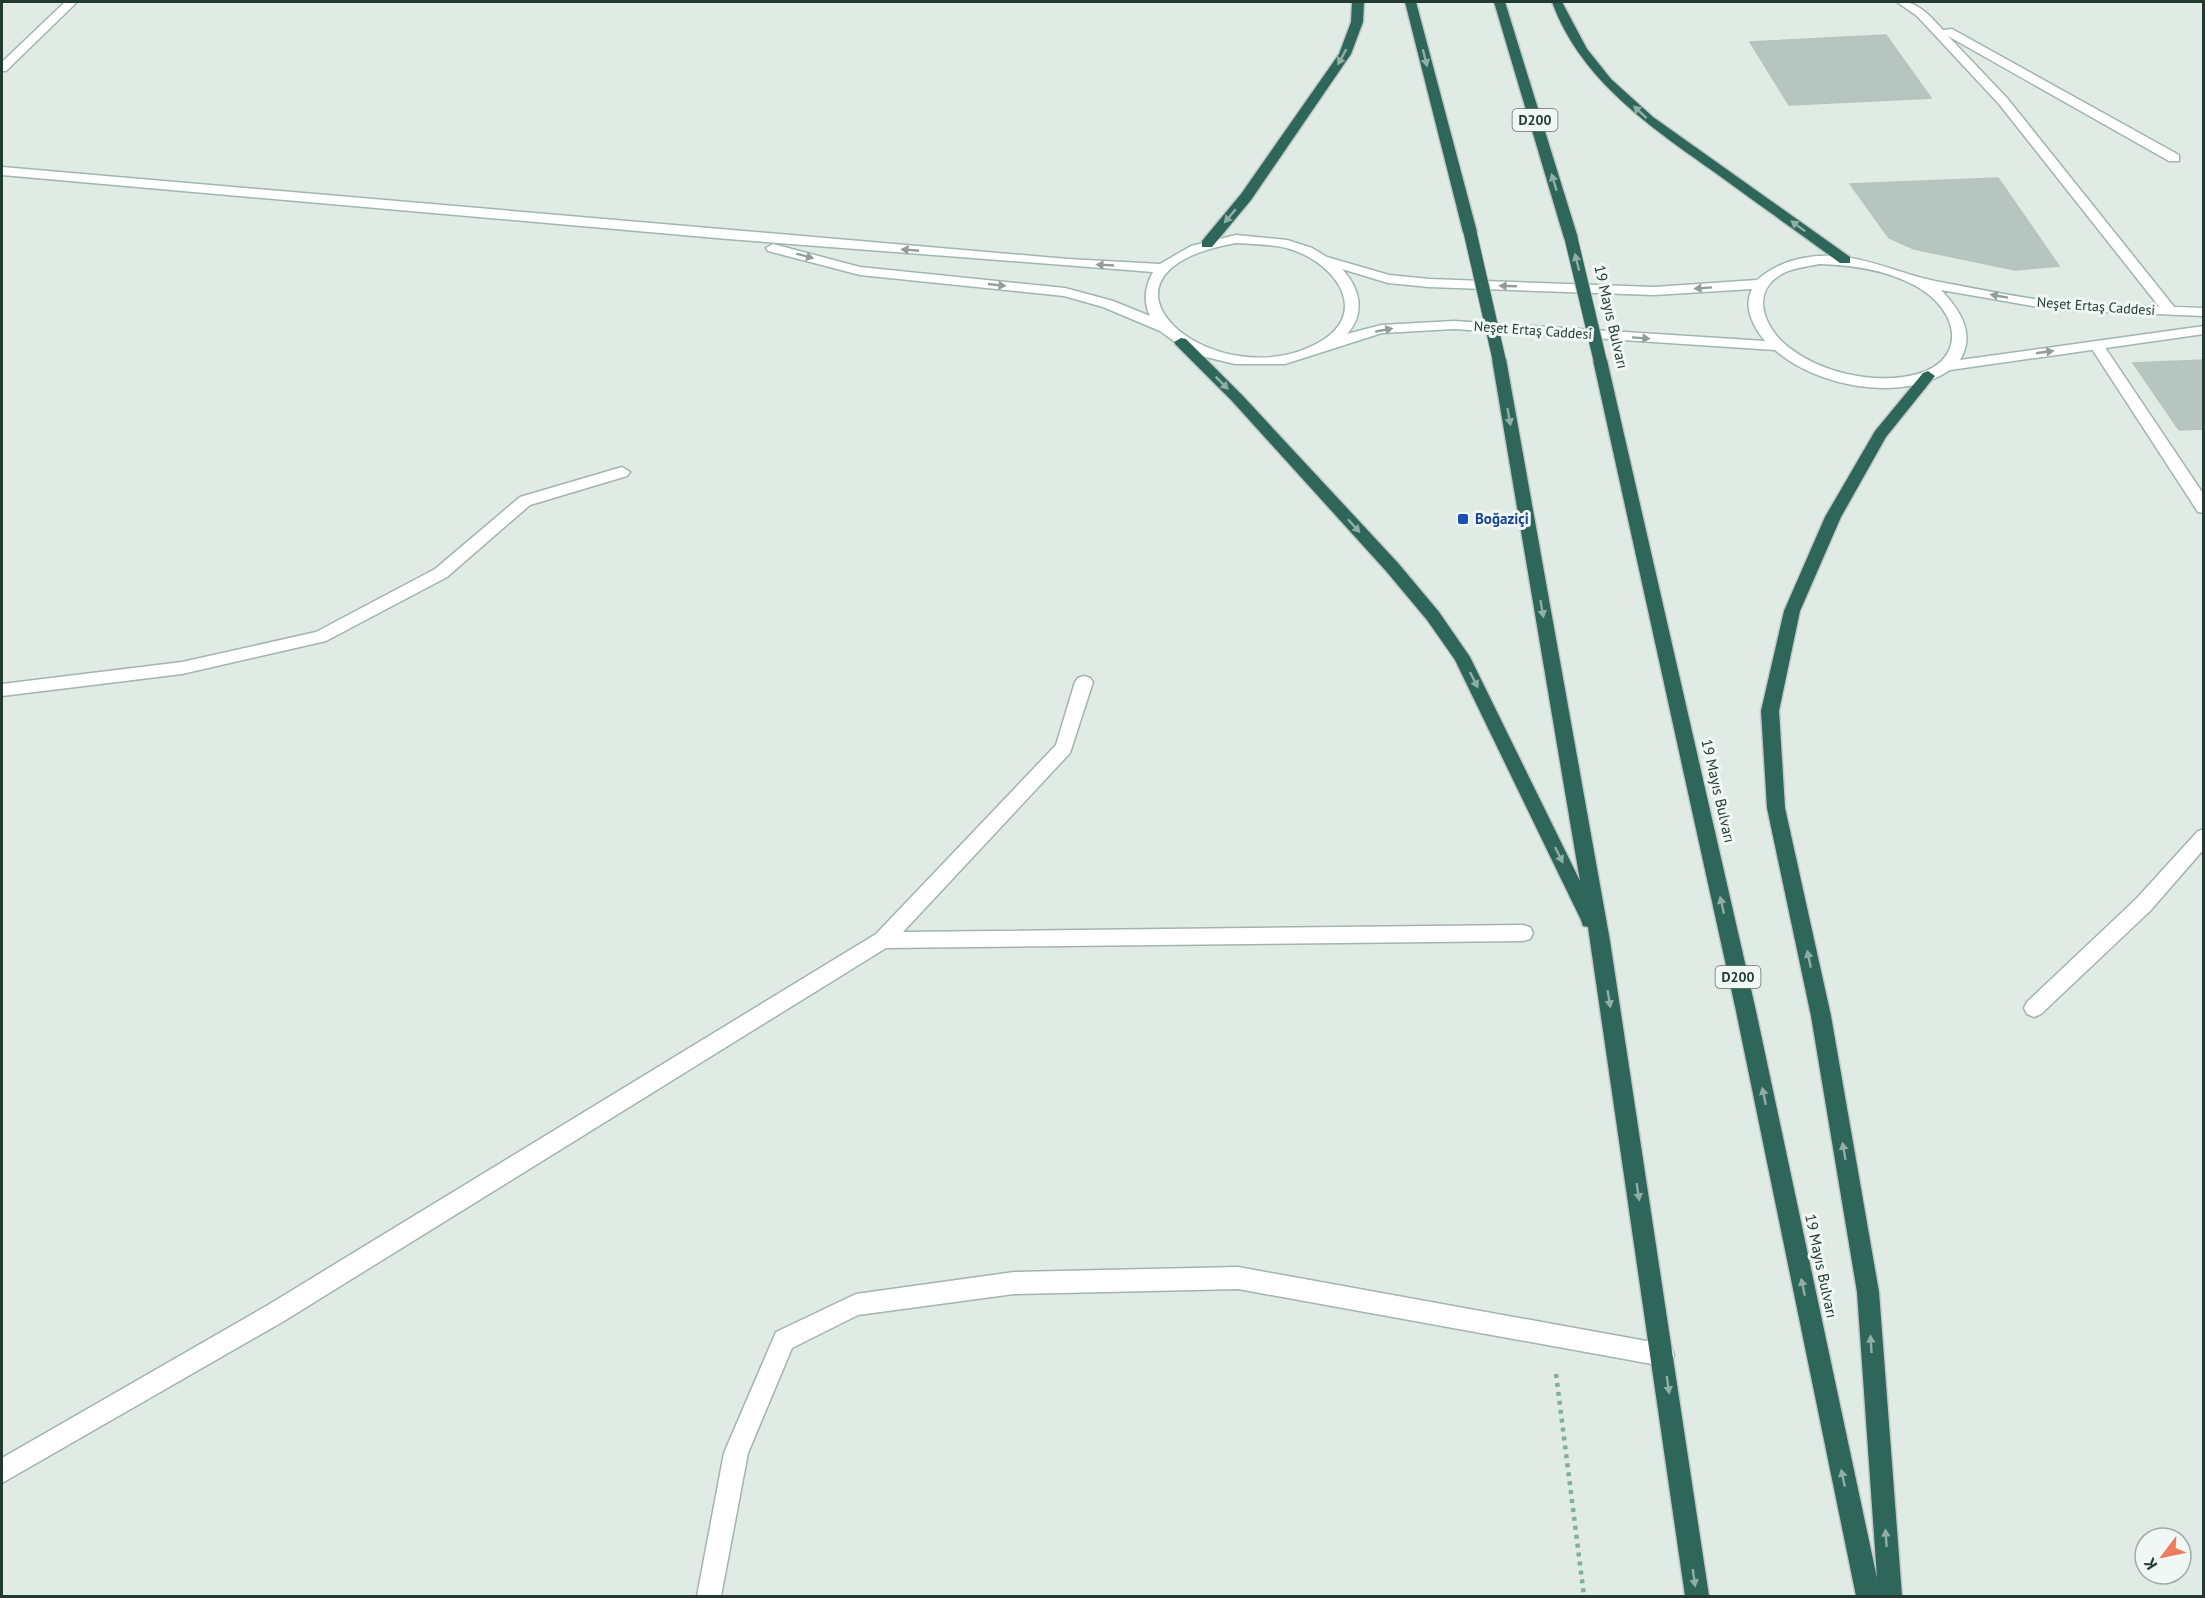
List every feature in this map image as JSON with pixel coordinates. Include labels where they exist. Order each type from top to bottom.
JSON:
[{"type":"highway","points":[[1207,244],[1246,197],[1345,54],[1357,22],[1358,2]]},
{"type":"highway","points":[[1410,2],[1470,232],[1498,359],[1600,941],[1664,1355],[1697,1596]]},
{"type":"highway","name":"19 Mayıs Bulvarı","points":[[1499,2],[1571,238],[1600,360],[1746,1011],[1868,1596]]},
{"type":"highway","points":[[1557,2],[1582,50],[1607,82],[1649,120],[1845,260]]},
{"type":"highway","points":[[1181,342],[1237,398],[1433,616],[1456,649],[1483,696],[1600,941]]},
{"type":"highway","points":[[1890,1596],[1868,1292],[1821,1016],[1776,808],[1770,711],[1792,610],[1833,517],[1880,434],[1928,376]]},
{"type":"street","points":[[2,68],[71,2]]},
{"type":"street","points":[[1903,2],[1975,49],[2174,159]]},
{"type":"street","points":[[1921,14],[2003,100],[2170,311]]},
{"type":"street","points":[[2,171],[728,235],[1068,263],[1163,268]]},
{"type":"street","points":[[728,235],[860,271],[1065,292],[1107,304],[1163,327],[1181,342],[1207,354],[1238,361],[1301,356],[1327,344],[1344,328],[1353,310],[1351,291],[1340,274],[1322,258]]},
{"type":"street","points":[[1163,327],[1152,307],[1152,286],[1163,268],[1182,254],[1207,244],[1236,239],[1266,240],[1296,246],[1322,258],[1388,279],[1429,283],[1654,291],[1762,284]]},
{"type":"street","points":[[1819,260],[1845,260],[1895,272],[1917,282],[1940,298],[1955,316],[1961,334],[1958,352],[1946,366],[1928,376],[1905,382],[1850,380],[1823,372],[1796,360],[1763,330],[1755,314],[1755,298],[1762,284],[1775,273],[1795,264],[1819,260]]},
{"type":"street","name":"Neşet Ertaş Caddesi","points":[[1917,282],[2056,306],[2204,312]]},
{"type":"street","name":"Neşet Ertaş Caddesi","points":[[1327,344],[1381,329],[1454,325],[1778,346]]},
{"type":"street","name":"Neşet Ertaş Caddesi","points":[[1946,366],[2204,330]]},
{"type":"street","points":[[2097,346],[2204,508]]},
{"type":"street","points":[[2,690],[182,668],[320,637],[441,573],[525,501],[622,472]]},
{"type":"street","points":[[2,1471],[276,1314],[883,940],[1064,748],[1084,682]]},
{"type":"street","points":[[2034,1008],[2143,904],[2204,836]]},
{"type":"street","points":[[883,940],[1523,933]]},
{"type":"street","points":[[709,1596],[735,1453],[784,1340],[856,1305],[1014,1283],[1238,1278],[1664,1355]]},
{"type":"path","points":[[1551,1334],[1584,1596]]},
{"type":"building","points":[[1886,35],[1931,98],[1789,105],[1750,42]]},
{"type":"building","points":[[1998,178],[2059,266],[2015,270],[1914,249],[1889,238],[1850,184]]},
{"type":"building","points":[[2204,360],[2204,429],[2179,430],[2133,363]]},
{"type":"place","name":"Boğaziçi","points":[[1463,519]]}]
